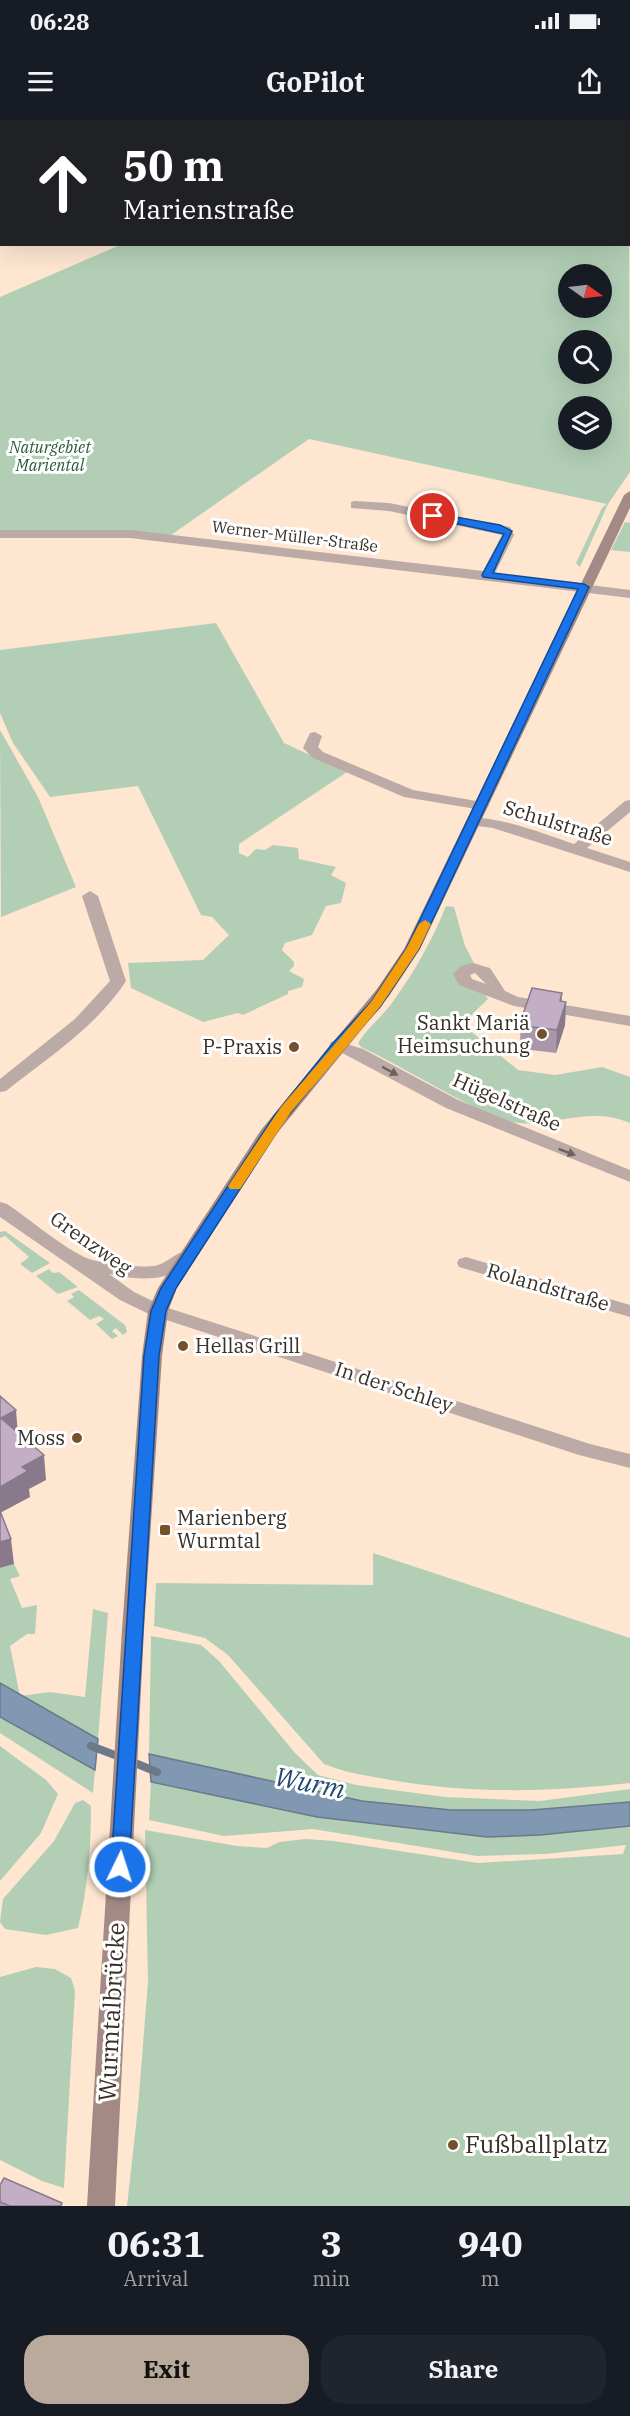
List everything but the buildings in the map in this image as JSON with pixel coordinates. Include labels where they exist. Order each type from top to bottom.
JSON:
[{"type":"main road","name":"Wurmtalbrücke","points":[[101,2206],[152,1356],[158,1311],[168,1288],[279,1119],[338,1046],[376,1004],[412,949],[630,495]]},
{"type":"street","points":[[355,504],[389,507],[506,530],[508,535],[487,575]]},
{"type":"street","name":"Werner-Müller-Straße","points":[[0,534],[130,534],[487,575],[586,584],[630,594]]},
{"type":"street","points":[[315,736],[310,748],[318,755],[382,784],[409,794],[482,806]]},
{"type":"street","points":[[577,849],[630,804]]},
{"type":"street","name":"Schulstraße","points":[[474,822],[495,824],[630,867]]},
{"type":"street","points":[[0,1087],[72,1029],[113,991],[118,981],[90,896]]},
{"type":"street","points":[[498,994],[514,1001],[630,1021]]},
{"type":"street","name":"Hügelstraße","points":[[338,1046],[357,1053],[452,1104],[630,1177]]},
{"type":"street","name":"Grenzweg","points":[[0,1208],[127,1296],[158,1311]]},
{"type":"street","points":[[76,1260],[122,1272],[146,1274],[163,1272],[177,1266],[194,1250]]},
{"type":"street","name":"Rolandstraße","points":[[466,1263],[630,1311]]},
{"type":"street","name":"In der Schley","points":[[158,1311],[567,1444],[630,1461]]},
{"type":"green space","name":"Naturgebiet Mariental","points":[[118,246],[629,246],[630,472],[608,504],[580,567],[576,563],[602,508],[607,504],[309,439],[171,535],[0,533],[0,297]]},
{"type":"green space","points":[[625,522],[630,523],[630,552],[611,550]]},
{"type":"green space","points":[[216,623],[284,743],[347,772],[239,844],[239,853],[248,857],[256,849],[265,850],[273,845],[298,848],[299,859],[336,867],[331,875],[346,883],[341,903],[326,906],[312,935],[285,943],[282,950],[294,962],[294,966],[289,971],[304,979],[302,987],[288,991],[288,994],[243,1015],[238,1013],[203,1022],[131,988],[128,963],[203,960],[229,935],[212,917],[201,915],[138,786],[50,797],[13,743],[0,713],[0,650]]},
{"type":"green space","points":[[0,730],[38,797],[76,887],[1,917]]},
{"type":"green space","points":[[446,906],[454,907],[465,946],[475,965],[458,984],[483,992],[488,999],[462,1024],[518,1070],[555,1075],[602,1067],[630,1077],[630,1123],[597,1116],[535,1123],[499,1119],[361,1047],[358,1043],[390,1005],[416,966]]},
{"type":"green space","points":[[5,1231],[50,1263],[32,1273],[20,1264],[29,1257],[5,1236],[0,1238],[0,1232]]},
{"type":"green space","points":[[49,1269],[53,1273],[59,1272],[78,1287],[58,1294],[36,1276]]},
{"type":"green space","points":[[79,1290],[125,1325],[127,1332],[123,1335],[116,1328],[112,1331],[118,1336],[112,1339],[96,1324],[104,1319],[99,1316],[90,1320],[67,1301],[74,1297],[71,1294]]},
{"type":"green space","points":[[373,1553],[630,1638],[630,1783],[540,1790],[450,1788],[365,1776],[332,1767],[324,1764],[228,1655],[205,1638],[154,1626],[156,1583],[373,1585]]},
{"type":"green space","points":[[14,1564],[20,1576],[10,1579],[22,1608],[37,1605],[35,1634],[27,1634],[10,1646],[20,1694],[0,1683],[0,1568]]},
{"type":"green space","points":[[93,1609],[108,1613],[98,1739],[22,1696],[50,1692],[85,1697]]},
{"type":"green space","points":[[151,1636],[201,1645],[219,1661],[295,1753],[318,1775],[356,1785],[445,1797],[540,1801],[630,1789],[630,1802],[531,1810],[451,1810],[362,1801],[149,1754]]},
{"type":"green space","points":[[0,1717],[95,1770],[93,1793],[0,1733]]},
{"type":"green space","points":[[0,1746],[46,1780],[58,1794],[41,1833],[0,1881]]},
{"type":"green space","points":[[151,1782],[317,1817],[487,1837],[540,1835],[630,1826],[630,2206],[127,2206],[148,1982],[145,1830],[237,1846],[267,1848],[279,1842],[306,1839],[334,1841],[478,1863],[623,1854],[626,1845],[546,1854],[477,1856],[313,1829],[224,1836],[149,1820]]},
{"type":"green space","points":[[83,1800],[91,1806],[90,1837],[87,1883],[78,1928],[46,1935],[5,1929],[0,1922],[3,1899],[54,1841],[75,1803]]},
{"type":"green space","points":[[36,1967],[55,1969],[71,1978],[75,1991],[64,2188],[42,2181],[0,2160],[0,1977]]},
{"type":"water","points":[[0,1683],[98,1739],[95,1770],[0,1717]]},
{"type":"water","points":[[149,1754],[362,1801],[451,1810],[531,1810],[630,1802],[630,1826],[540,1835],[487,1837],[317,1817],[151,1782]]},
{"type":"waterway","name":"Wurm","points":[[91,1746],[120,1757]]},
{"type":"waterway","name":"Wurm","points":[[130,1761],[157,1772]]},
{"type":"slow traffic","points":[[235,1186],[285,1110],[376,1004],[412,949],[425,924]]},
{"type":"place","name":"Sankt Mariä Heimsuchung","points":[[542,1034]]},
{"type":"place","name":"P-Praxis","points":[[294,1047]]},
{"type":"place","name":"Hellas Grill","points":[[183,1346]]},
{"type":"place","name":"Moss","points":[[77,1438]]},
{"type":"place","name":"Marienberg Wurmtal","points":[[165,1530]]},
{"type":"place","name":"Fußballplatz","points":[[453,2145]]},
{"type":"route","points":[[120,1867],[133,1630],[154,1330],[158,1311],[168,1288],[279,1119],[338,1046],[376,1004],[412,949],[559,644],[584,587],[487,575],[509,533],[500,528],[433,516]]}]
